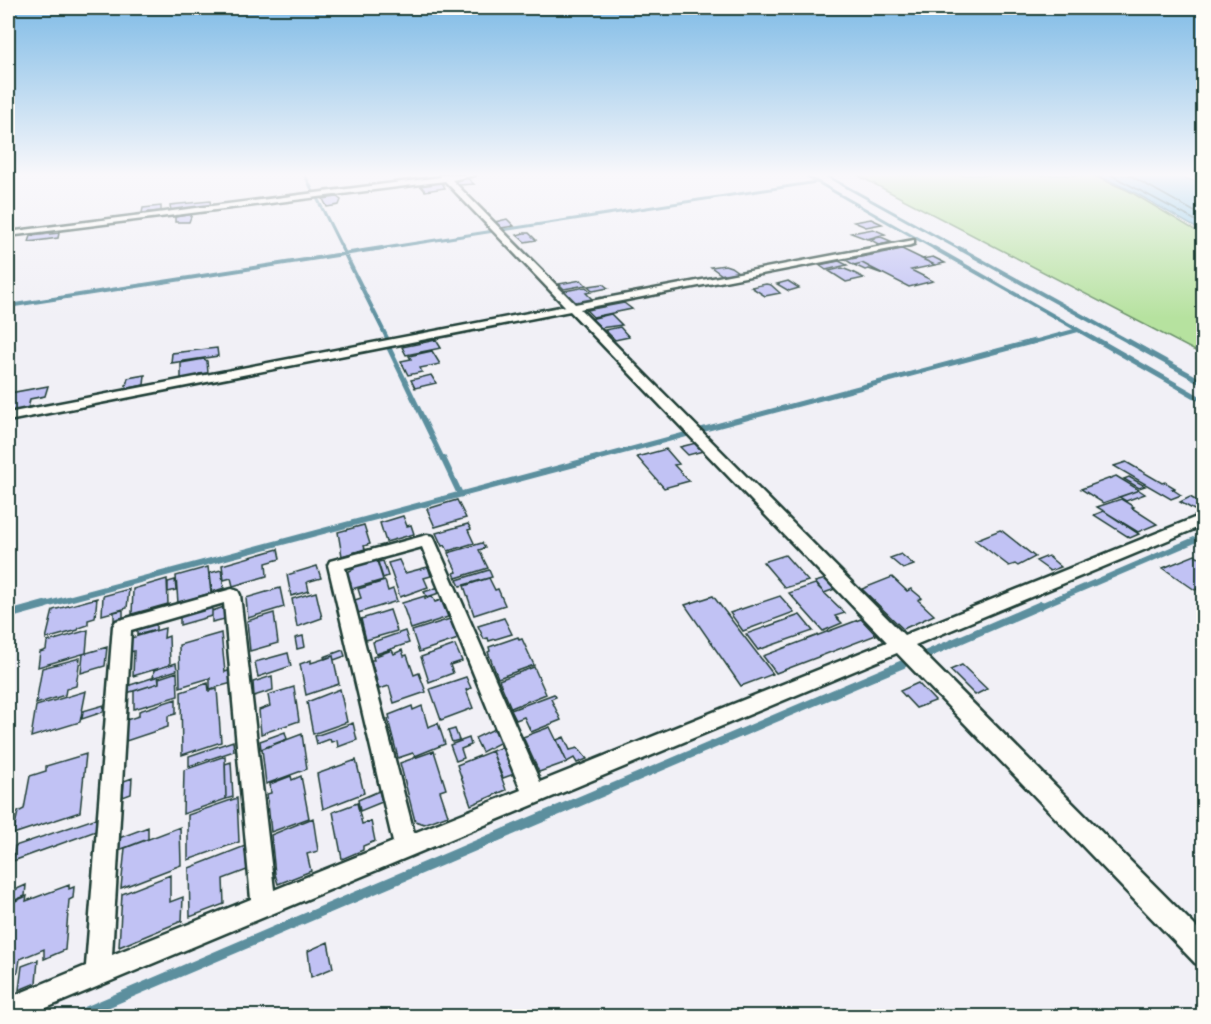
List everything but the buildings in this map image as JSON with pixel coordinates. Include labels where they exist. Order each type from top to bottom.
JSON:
[{"type":"street","points":[[8,234],[94,223]]},
{"type":"street","points":[[489,223],[1203,954]]},
{"type":"street","points":[[8,417],[910,242]]},
{"type":"street","points":[[8,1011],[1203,519]]},
{"type":"street","points":[[406,847],[336,565],[427,540],[534,794]]},
{"type":"street","points":[[98,974],[122,626],[232,595],[264,906]]},
{"type":"green space","points":[[949,223],[1182,223],[1203,235],[1203,355]]},
{"type":"water","points":[[1187,223],[1203,223],[1203,232]]},
{"type":"waterway","points":[[329,223],[345,254]]},
{"type":"waterway","points":[[502,230],[549,223]]},
{"type":"waterway","points":[[889,223],[937,250]]},
{"type":"waterway","points":[[912,223],[961,250]]},
{"type":"waterway","points":[[372,250],[494,231]]},
{"type":"waterway","points":[[345,254],[382,248]]},
{"type":"waterway","points":[[934,248],[1101,343]]},
{"type":"waterway","points":[[959,248],[1131,343]]},
{"type":"waterway","points":[[8,306],[345,254]]},
{"type":"waterway","points":[[345,254],[388,340]]},
{"type":"waterway","points":[[1030,343],[1078,330]]},
{"type":"waterway","points":[[701,430],[1035,341]]},
{"type":"waterway","points":[[1099,341],[1204,401]]},
{"type":"waterway","points":[[1128,341],[1204,383]]},
{"type":"waterway","points":[[388,346],[443,460]]},
{"type":"waterway","points":[[591,460],[688,434]]},
{"type":"waterway","points":[[443,458],[460,494]]},
{"type":"waterway","points":[[38,607],[597,458]]},
{"type":"waterway","points":[[1038,607],[1204,536]]},
{"type":"waterway","points":[[8,615],[44,605]]},
{"type":"waterway","points":[[925,655],[1041,605]]},
{"type":"waterway","points":[[602,792],[903,664]]},
{"type":"waterway","points":[[76,1016],[606,790]]}]
